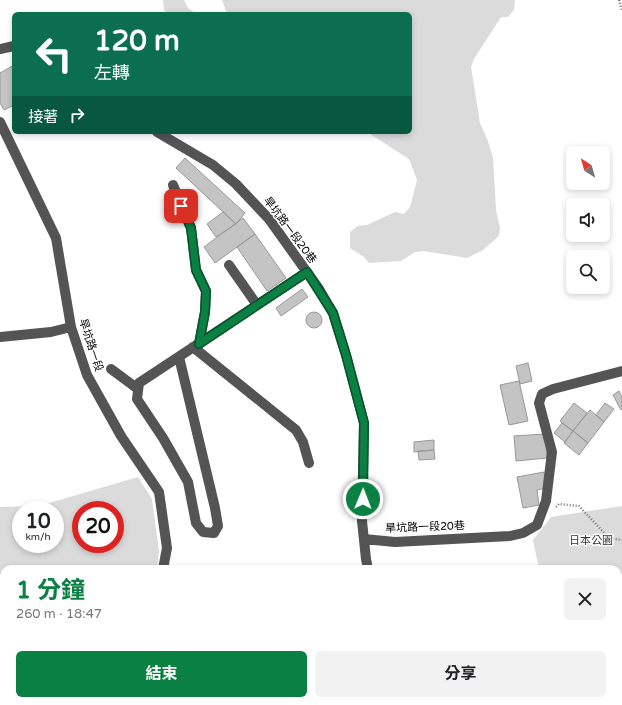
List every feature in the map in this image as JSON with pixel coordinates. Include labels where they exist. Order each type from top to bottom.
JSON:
[{"type":"street","points":[[0,49],[12,46]]},
{"type":"street","name":"旱坑路一段","points":[[0,122],[56,238],[71,327],[87,374],[121,436],[159,492],[167,548],[164,565]]},
{"type":"street","name":"旱坑路一段20巷","points":[[160,134],[213,165],[236,184],[269,219],[307,272],[333,313],[364,423],[362,521],[364,539],[395,542],[510,536],[523,533],[537,525],[546,501],[552,452],[539,403],[542,394],[553,389],[622,371]]},
{"type":"street","points":[[173,185],[191,228],[196,270],[206,291],[205,312],[196,345]]},
{"type":"street","points":[[229,265],[257,305]]},
{"type":"street","points":[[179,357],[215,508],[218,526],[214,533],[203,532],[196,523],[188,482],[163,438],[137,399],[139,383],[307,272]]},
{"type":"street","points":[[0,337],[52,332],[71,327]]},
{"type":"street","points":[[196,345],[296,430],[304,442],[309,463]]},
{"type":"street","points":[[111,369],[138,389]]},
{"type":"street","points":[[364,539],[367,565]]},
{"type":"path","points":[[619,0],[622,11]]},
{"type":"path","points":[[554,510],[559,504],[579,506],[609,538],[622,540]]},
{"type":"green space","points":[[163,0],[184,0],[188,8],[193,12],[166,12],[164,10]]},
{"type":"green space","points":[[222,0],[515,0],[514,10],[508,17],[501,17],[474,59],[471,67],[480,123],[488,141],[493,158],[496,210],[500,228],[499,236],[483,250],[467,258],[424,251],[415,252],[401,261],[369,263],[364,257],[350,248],[350,232],[358,226],[367,225],[395,212],[404,214],[410,207],[417,180],[409,159],[370,134],[412,134],[412,12],[226,12]]},
{"type":"green space","points":[[138,477],[152,499],[159,551],[157,565],[0,565],[0,507],[12,507],[12,553],[64,553],[64,501],[56,501]]},
{"type":"green space","name":"日本公園","points":[[622,506],[622,565],[538,565],[533,540],[551,517]]},
{"type":"building","points":[[12,66],[12,106],[4,110],[0,103],[0,73]]},
{"type":"building","points":[[185,158],[245,213],[236,224],[176,168]]},
{"type":"building","points":[[223,212],[236,224],[216,237],[207,224]]},
{"type":"building","points":[[243,218],[255,234],[215,263],[204,247]]},
{"type":"building","points":[[255,234],[286,278],[267,291],[237,247]]},
{"type":"building","points":[[302,289],[308,297],[281,316],[276,308]]},
{"type":"building","points":[[311,312],[317,312],[322,317],[320,326],[317,328],[311,328],[306,323],[306,317]]},
{"type":"building","points":[[528,363],[532,381],[520,384],[516,366]]},
{"type":"building","points":[[519,381],[528,421],[509,425],[500,385]]},
{"type":"building","points":[[619,391],[622,397],[621,410],[613,395]]},
{"type":"building","points":[[574,403],[587,413],[573,431],[560,421]]},
{"type":"building","points":[[605,403],[614,409],[604,422],[596,415]]},
{"type":"building","points":[[590,410],[604,422],[588,443],[573,431]]},
{"type":"building","points":[[562,423],[573,431],[565,442],[554,433]]},
{"type":"building","points":[[573,431],[588,443],[579,455],[564,443]]},
{"type":"building","points":[[545,434],[547,458],[516,461],[514,436]]},
{"type":"building","points":[[434,440],[434,450],[414,452],[414,442]]},
{"type":"building","points":[[434,450],[435,459],[419,460],[418,451]]},
{"type":"building","points":[[544,472],[546,488],[537,490],[539,505],[523,508],[517,477]]},
{"type":"route","points":[[181,206],[191,228],[196,270],[206,291],[205,312],[199,344],[307,272],[319,289],[333,313],[364,423],[363,499]]}]
